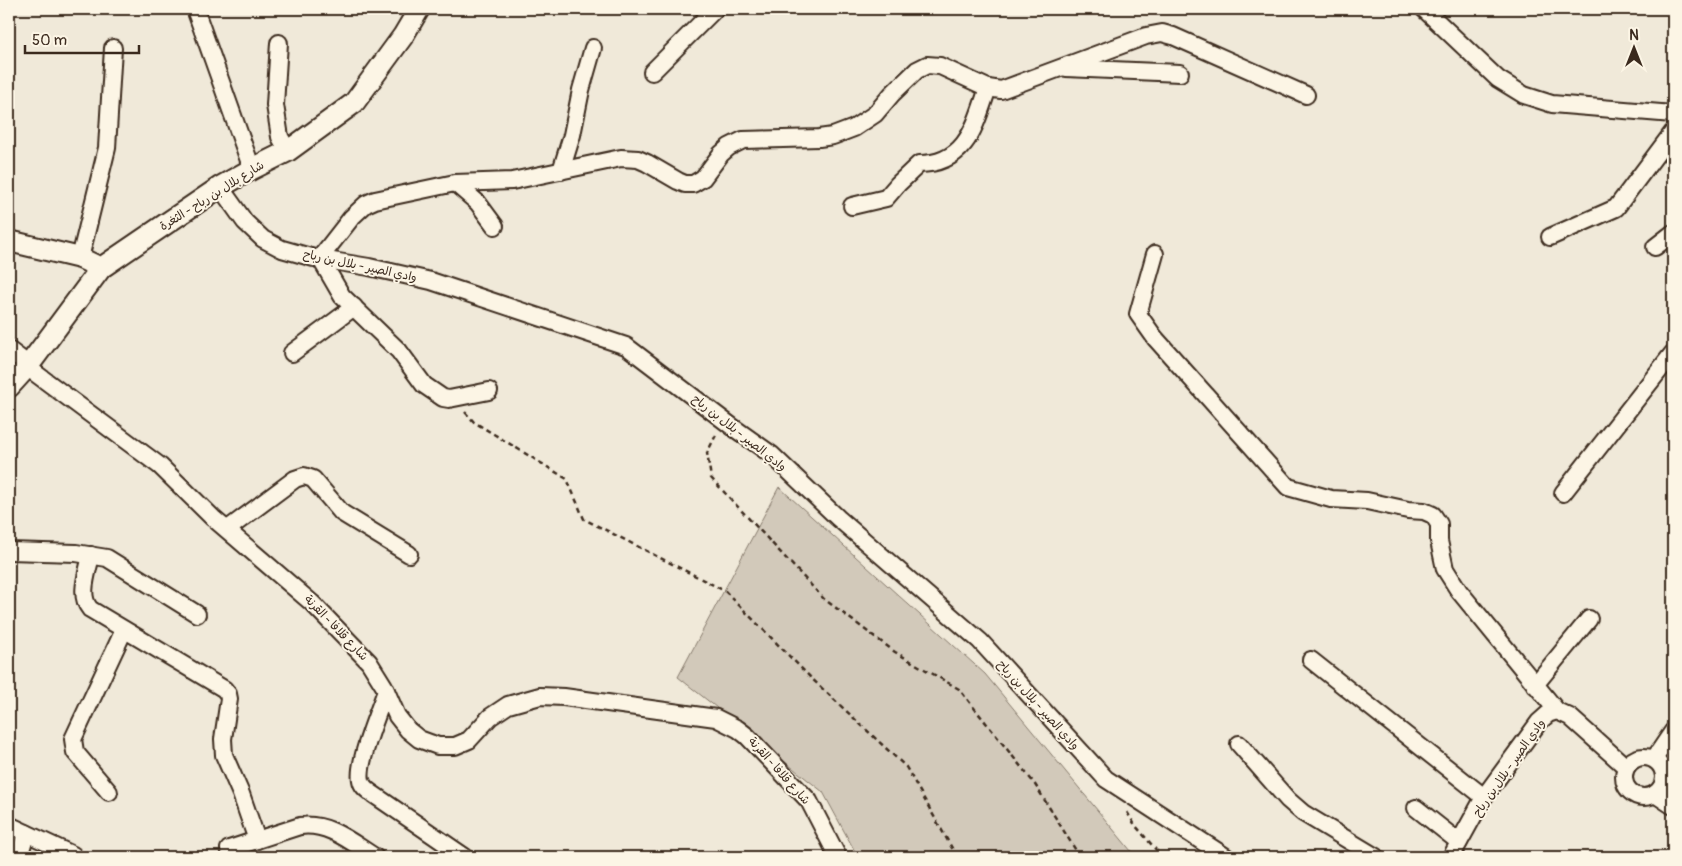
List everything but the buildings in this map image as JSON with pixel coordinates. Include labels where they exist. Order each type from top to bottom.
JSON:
[{"type":"main road","name":"شارع بلال بن رباح - الثغرة","points":[[9,387],[28,366],[101,268],[220,188],[288,151],[354,103],[403,36],[418,9]]},
{"type":"main road","points":[[9,240],[80,258],[101,268]]},
{"type":"street","points":[[195,9],[252,169]]},
{"type":"street","points":[[652,72],[715,9]]},
{"type":"street","points":[[1424,9],[1493,75],[1524,95],[1552,104],[1673,114]]},
{"type":"street","points":[[489,391],[452,399],[443,398],[424,385],[399,351],[342,296],[320,258],[352,217],[366,204],[382,198],[454,184],[512,181],[629,157],[646,162],[681,182],[692,184],[703,178],[721,154],[743,140],[819,138],[832,136],[854,128],[875,114],[916,70],[923,66],[932,64],[940,66],[988,88],[1001,90],[1146,36],[1162,33],[1174,36],[1306,95]]},
{"type":"street","points":[[279,43],[275,105],[280,136],[288,151]]},
{"type":"street","points":[[80,258],[107,148],[113,48]]},
{"type":"street","points":[[562,171],[593,48]]},
{"type":"street","points":[[1059,68],[1180,73]]},
{"type":"street","points":[[852,206],[886,198],[919,164],[930,164],[951,156],[968,140],[988,88]]},
{"type":"street","points":[[1550,237],[1616,208],[1673,132]]},
{"type":"street","points":[[454,184],[478,203],[495,226]]},
{"type":"street","name":"وادي الصير - بلال بن رباح","points":[[220,188],[245,222],[263,239],[282,249],[431,281],[626,346],[772,455],[838,518],[980,641],[1106,779],[1226,857]]},
{"type":"street","points":[[1655,247],[1673,233]]},
{"type":"street","points":[[1155,254],[1138,314],[1155,338],[1288,487],[1331,499],[1367,501],[1408,510],[1424,511],[1433,515],[1439,524],[1439,541],[1444,569],[1459,591],[1557,711]]},
{"type":"street","points":[[292,353],[354,307]]},
{"type":"street","name":"شارع قلافا - القرنة","points":[[9,350],[160,466],[213,518],[312,602],[369,662],[386,691],[395,713],[408,730],[428,743],[447,747],[462,744],[469,740],[490,717],[508,705],[540,696],[564,697],[716,718],[748,736],[808,801],[838,857]]},
{"type":"street","points":[[1563,493],[1673,353]]},
{"type":"street","points":[[228,530],[295,479],[307,476],[316,482],[342,513],[409,554]]},
{"type":"street","points":[[9,551],[91,555],[107,558],[196,614]]},
{"type":"street","points":[[91,555],[84,590],[86,604],[92,611],[224,689],[228,694],[229,701],[223,739],[224,755],[241,794],[257,840]]},
{"type":"street","points":[[1535,685],[1589,619]]},
{"type":"street","points":[[109,792],[75,752],[73,739],[124,630]]},
{"type":"street","points":[[1311,660],[1484,797]]},
{"type":"street","points":[[386,691],[361,765],[361,781],[364,788],[466,857]]},
{"type":"street","name":"وادي الصير - بلال بن رباح","points":[[1458,851],[1484,797],[1539,722],[1548,714],[1557,711],[1570,717],[1626,767]]},
{"type":"street","points":[[1654,759],[1673,732]]},
{"type":"street","points":[[1238,744],[1303,814],[1376,857]]},
{"type":"street","points":[[1664,777],[1663,769],[1659,763],[1654,759],[1641,757],[1630,762],[1626,767],[1624,780],[1630,791],[1635,795],[1642,797],[1655,794],[1660,789],[1664,777],[1673,763]]},
{"type":"street","points":[[1655,794],[1673,806]]},
{"type":"street","points":[[1416,808],[1458,851]]},
{"type":"street","points":[[9,825],[73,855]]},
{"type":"street","points":[[229,849],[300,826],[319,826],[334,832],[375,857]]},
{"type":"street","points":[[19,857],[26,833]]},
{"type":"path","points":[[452,399],[474,422],[567,479],[584,519],[725,591],[810,677],[906,767],[957,857]]},
{"type":"path","points":[[723,420],[707,453],[711,478],[824,599],[896,652],[959,689],[1034,783],[1080,857]]},
{"type":"path","points":[[1125,810],[1162,857]]},
{"type":"shaded area","points":[[779,487],[985,674],[1136,857],[858,857],[823,792],[678,677]]}]
